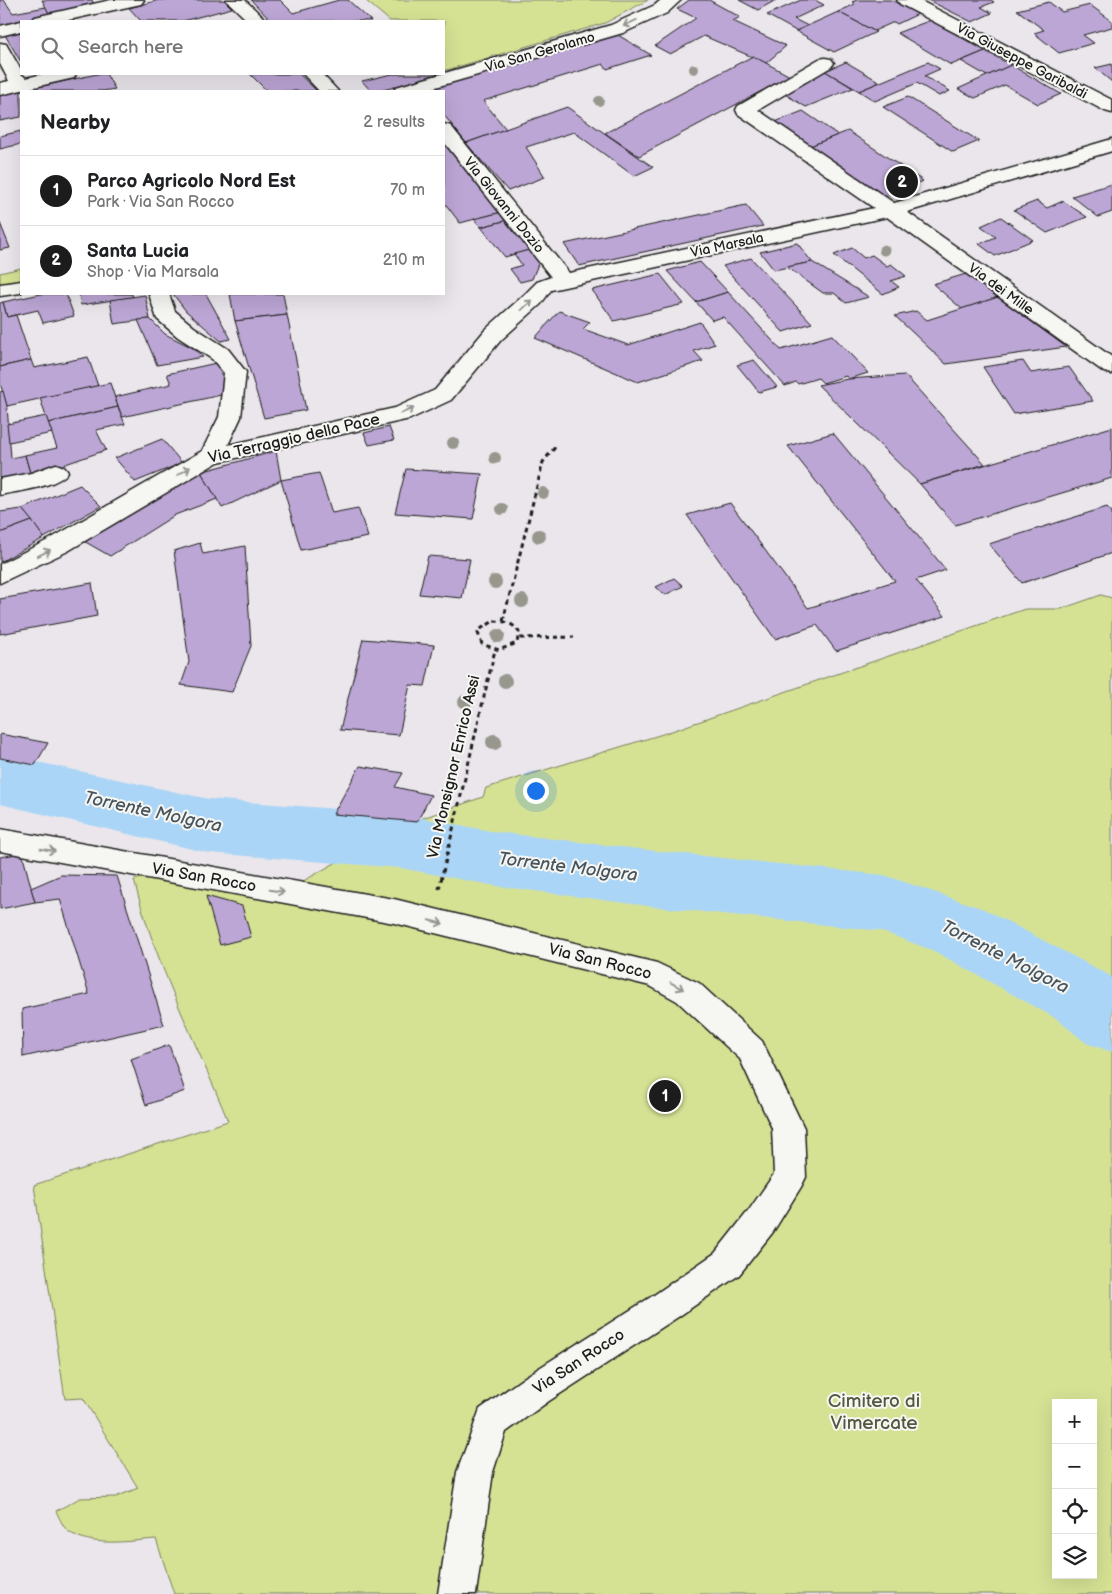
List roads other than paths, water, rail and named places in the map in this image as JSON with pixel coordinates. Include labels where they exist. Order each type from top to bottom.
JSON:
[{"type":"street","points":[[46,20],[135,0]]},
{"type":"street","points":[[235,0],[257,20]]},
{"type":"street","name":"Via San Gerolamo","points":[[412,90],[617,29],[660,9],[672,0]]},
{"type":"street","name":"Via Giuseppe Garibaldi","points":[[906,0],[1112,107]]},
{"type":"street","points":[[0,31],[20,26]]},
{"type":"street","points":[[0,48],[20,84]]},
{"type":"street","points":[[824,63],[745,110],[891,210]]},
{"type":"street","points":[[0,89],[62,75]]},
{"type":"street","points":[[313,75],[328,90]]},
{"type":"street","name":"Via Giovanni Dozio","points":[[445,131],[564,280]]},
{"type":"street","name":"Via Marsala","points":[[564,280],[891,210],[1112,145]]},
{"type":"street","name":"Via dei Mille","points":[[891,210],[1112,367]]},
{"type":"street","name":"Via Terraggio della Pace","points":[[0,574],[59,545],[211,456],[402,414],[443,395],[493,335],[533,299],[544,286],[564,280]]},
{"type":"street","points":[[0,290],[20,287]]},
{"type":"street","points":[[159,295],[164,314],[186,332],[220,354],[235,372],[230,417],[211,456]]},
{"type":"street","points":[[0,487],[36,480],[56,472]]},
{"type":"street","name":"Via San Rocco","points":[[0,840],[394,911],[657,975],[688,992],[751,1050],[788,1128],[790,1177],[761,1221],[726,1264],[666,1306],[537,1389],[492,1421],[475,1472],[457,1594]]},
{"type":"waterway","name":"Torrente Molgora","points":[[0,779],[209,826],[400,841],[496,859],[648,878],[884,903],[959,930],[1083,997],[1112,1021]]},
{"type":"place","name":"Santa Lucia","points":[[902,182]]},
{"type":"place","name":"Parco Agricolo Nord Est","points":[[665,1096]]},
{"type":"park label","name":"Cimitero di Vimercate","points":[[874,1412]]}]
